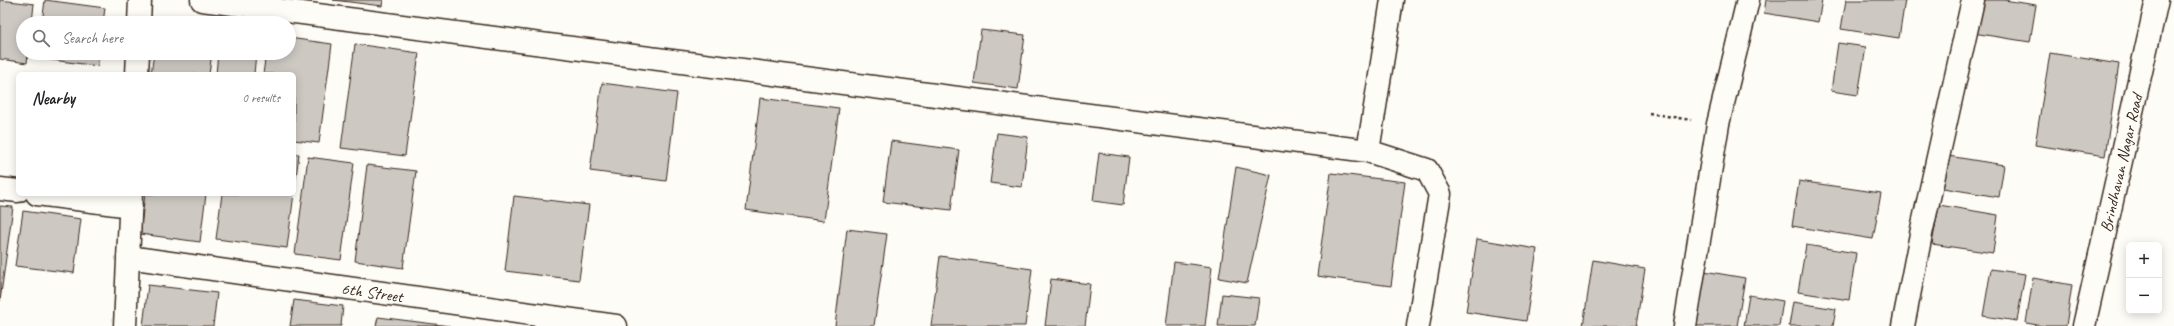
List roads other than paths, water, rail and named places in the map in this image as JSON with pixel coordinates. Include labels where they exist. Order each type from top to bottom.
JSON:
[{"type":"street","points":[[139,16],[140,0]]},
{"type":"street","points":[[202,0],[1368,151],[1428,170],[1440,194],[1418,326]]},
{"type":"street","points":[[1368,151],[1392,0]]},
{"type":"street","points":[[1685,326],[1718,124],[1748,0]]},
{"type":"street","points":[[1903,326],[1922,229],[1973,0]]},
{"type":"street","name":"Brindhavan Nagar Road","points":[[2084,326],[2157,0]]},
{"type":"street","points":[[137,72],[138,60]]},
{"type":"street","points":[[0,189],[16,192]]},
{"type":"street","points":[[68,196],[131,200],[125,326]]},
{"type":"street","name":"6th Street","points":[[128,257],[616,326]]}]
